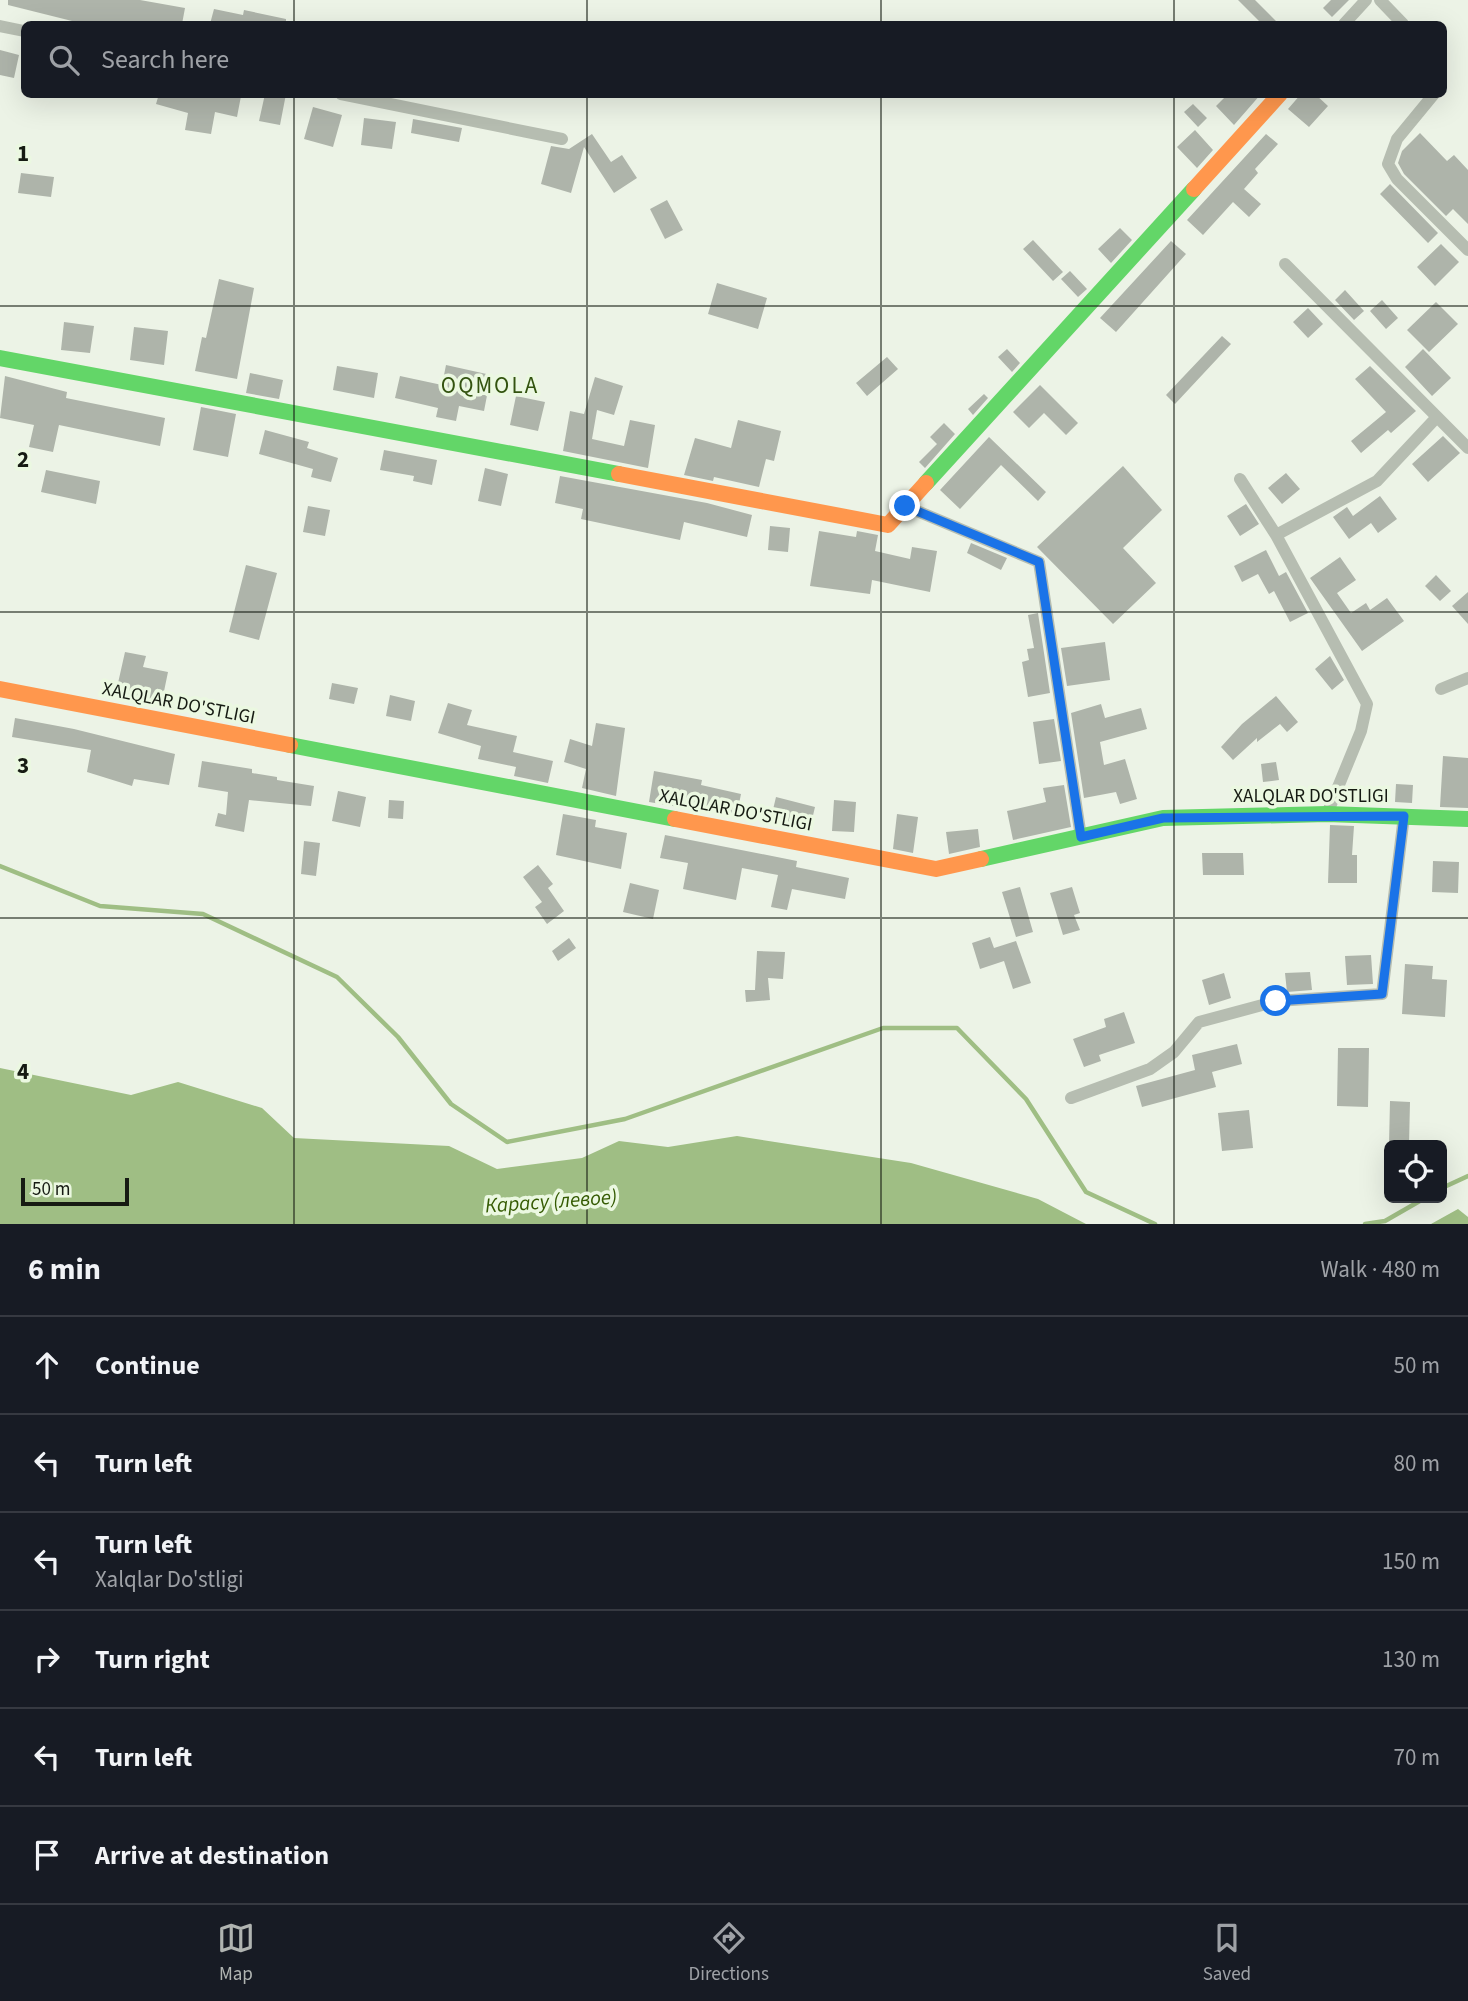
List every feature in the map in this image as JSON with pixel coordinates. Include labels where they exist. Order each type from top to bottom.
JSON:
[{"type":"street","points":[[1347,21],[1366,0]]},
{"type":"street","points":[[1380,0],[1400,21]]},
{"type":"street","points":[[0,26],[21,30]]},
{"type":"street","points":[[361,98],[562,139]]},
{"type":"street","points":[[0,358],[888,525],[1276,98]]},
{"type":"street","points":[[1431,98],[1397,139],[1388,164],[1397,179],[1468,250]]},
{"type":"street","points":[[1285,264],[1468,448]]},
{"type":"street","points":[[1276,535],[1377,481],[1436,418]]},
{"type":"street","points":[[1240,479],[1276,535],[1367,704],[1361,731],[1327,814]]},
{"type":"street","points":[[905,506],[1039,562],[1081,837]]},
{"type":"street","points":[[1441,689],[1468,678]]},
{"type":"street","name":"XALQLAR DO'STLIGI","points":[[0,689],[936,869],[1163,818],[1327,814],[1468,819]]},
{"type":"street","points":[[1072,1098],[1150,1069],[1174,1052],[1199,1022],[1276,1001],[1382,994],[1404,816]]},
{"type":"water","name":"Карасу (левое)","points":[[0,1068],[131,1095],[178,1082],[262,1108],[294,1138],[449,1146],[497,1169],[582,1158],[619,1141],[668,1147],[737,1136],[911,1163],[1038,1199],[1086,1224],[0,1224]]},
{"type":"water","points":[[1458,1209],[1468,1217],[1468,1224],[1431,1224]]},
{"type":"building","points":[[8,0],[140,0],[185,8],[183,21],[72,21],[8,5]]},
{"type":"building","points":[[1238,0],[1255,0],[1276,21],[1259,21]]},
{"type":"building","points":[[1331,0],[1349,0],[1332,17],[1323,8]]},
{"type":"building","points":[[214,9],[243,15],[244,10],[286,19],[286,21],[211,21]]},
{"type":"building","points":[[0,50],[19,55],[14,78],[0,75]]},
{"type":"building","points":[[158,98],[241,98],[237,117],[215,112],[211,134],[185,130],[188,113],[156,104]]},
{"type":"building","points":[[264,98],[285,98],[280,125],[259,121]]},
{"type":"building","points":[[1224,98],[1258,98],[1234,125],[1216,106]]},
{"type":"building","points":[[1298,98],[1319,98],[1328,106],[1309,127],[1288,109]]},
{"type":"building","points":[[1193,104],[1207,118],[1198,127],[1184,112]]},
{"type":"building","points":[[313,107],[342,115],[333,147],[304,139]]},
{"type":"building","points":[[364,118],[396,122],[392,149],[361,145]]},
{"type":"building","points":[[413,119],[462,128],[459,142],[411,133]]},
{"type":"building","points":[[1195,130],[1213,150],[1197,168],[1177,147]]},
{"type":"building","points":[[1420,133],[1447,161],[1454,155],[1468,170],[1468,224],[1453,209],[1446,216],[1404,174],[1398,163],[1402,151]]},
{"type":"building","points":[[592,134],[611,162],[622,155],[637,178],[614,193],[584,147],[571,193],[541,184],[551,146],[569,149]]},
{"type":"building","points":[[1266,134],[1278,144],[1255,169],[1258,173],[1244,189],[1261,204],[1249,217],[1233,202],[1203,235],[1187,220]]},
{"type":"building","points":[[21,173],[54,177],[51,197],[18,193]]},
{"type":"building","points":[[1390,184],[1438,233],[1428,243],[1380,194]]},
{"type":"building","points":[[667,200],[683,230],[665,239],[650,209]]},
{"type":"building","points":[[1120,228],[1132,240],[1111,263],[1098,249]]},
{"type":"building","points":[[1033,240],[1063,272],[1053,281],[1023,249]]},
{"type":"building","points":[[1171,241],[1186,254],[1116,332],[1100,318]]},
{"type":"building","points":[[1441,244],[1459,262],[1435,286],[1417,267]]},
{"type":"building","points":[[1070,271],[1087,289],[1078,297],[1061,279]]},
{"type":"building","points":[[219,279],[254,288],[237,379],[195,371],[202,337],[206,338]]},
{"type":"building","points":[[717,283],[767,298],[758,329],[708,314]]},
{"type":"building","points":[[1345,290],[1364,311],[1354,320],[1335,300]]},
{"type":"building","points":[[1382,300],[1398,318],[1386,329],[1370,311]]},
{"type":"building","points":[[1436,302],[1458,324],[1429,352],[1407,330]]},
{"type":"building","points":[[1308,308],[1323,324],[1308,338],[1293,322]]},
{"type":"building","points":[[64,322],[94,326],[90,353],[61,350]]},
{"type":"building","points":[[134,327],[168,331],[164,365],[130,360]]},
{"type":"building","points":[[1222,336],[1231,344],[1175,404],[1166,395]]},
{"type":"building","points":[[1007,349],[1020,363],[1012,372],[998,357]]},
{"type":"building","points":[[1423,349],[1451,378],[1432,396],[1405,367]]},
{"type":"building","points":[[887,357],[898,369],[867,396],[856,383]]},
{"type":"building","points":[[446,365],[491,375],[484,411],[459,406],[456,421],[436,417],[438,408],[395,398],[400,376],[442,385]]},
{"type":"building","points":[[337,366],[378,373],[374,398],[333,390]]},
{"type":"building","points":[[1370,366],[1416,411],[1391,433],[1388,430],[1361,453],[1351,441],[1386,412],[1355,379]]},
{"type":"building","points":[[250,373],[283,380],[279,399],[246,393]]},
{"type":"building","points":[[5,376],[67,392],[66,398],[165,418],[160,446],[59,425],[53,452],[29,447],[34,425],[0,418]]},
{"type":"building","points":[[595,377],[623,386],[614,415],[597,410],[592,439],[624,446],[630,420],[655,425],[648,468],[563,451],[570,411],[584,414]]},
{"type":"building","points":[[1040,385],[1078,423],[1066,435],[1044,413],[1029,428],[1013,412]]},
{"type":"building","points":[[984,394],[988,398],[973,415],[968,409]]},
{"type":"building","points":[[516,396],[545,402],[538,431],[510,425]]},
{"type":"building","points":[[201,407],[236,414],[228,457],[193,450]]},
{"type":"building","points":[[738,420],[781,431],[774,461],[766,459],[759,487],[714,477],[713,481],[684,475],[695,438],[731,448]]},
{"type":"building","points":[[944,423],[955,434],[925,468],[919,462],[937,444],[930,437]]},
{"type":"building","points":[[265,430],[309,442],[307,448],[338,458],[331,482],[311,477],[313,469],[259,454]]},
{"type":"building","points":[[1443,436],[1460,453],[1428,482],[1412,464]]},
{"type":"building","points":[[989,437],[1046,492],[1038,501],[1001,465],[960,509],[940,490]]},
{"type":"building","points":[[384,450],[437,460],[432,485],[413,481],[414,476],[380,470]]},
{"type":"building","points":[[1123,466],[1162,510],[1123,548],[1156,583],[1113,624],[1037,547]]},
{"type":"building","points":[[485,468],[508,474],[501,506],[478,501]]},
{"type":"building","points":[[46,470],[100,481],[96,504],[41,492]]},
{"type":"building","points":[[1286,473],[1300,489],[1282,504],[1268,488]]},
{"type":"building","points":[[560,476],[707,503],[752,515],[747,537],[684,522],[680,540],[581,519],[583,509],[555,503]]},
{"type":"building","points":[[1380,496],[1397,519],[1378,533],[1371,523],[1349,539],[1333,517],[1347,507],[1353,516]]},
{"type":"building","points":[[1246,504],[1259,524],[1240,536],[1227,516]]},
{"type":"building","points":[[308,506],[330,510],[325,536],[303,532]]},
{"type":"building","points":[[770,526],[790,528],[788,552],[768,550]]},
{"type":"building","points":[[819,531],[856,537],[857,531],[878,535],[875,551],[910,559],[912,547],[937,551],[930,592],[872,580],[870,594],[810,586]]},
{"type":"building","points":[[971,543],[1007,558],[1001,570],[967,553]]},
{"type":"building","points":[[1266,550],[1279,576],[1286,572],[1308,613],[1290,622],[1274,591],[1269,594],[1258,574],[1242,582],[1234,566]]},
{"type":"building","points":[[1340,557],[1356,580],[1337,593],[1351,613],[1366,603],[1370,610],[1387,598],[1404,621],[1362,651],[1310,578]]},
{"type":"building","points":[[246,565],[277,573],[259,640],[229,632]]},
{"type":"building","points":[[1436,575],[1451,591],[1440,601],[1425,586]]},
{"type":"building","points":[[1468,592],[1468,624],[1452,606]]},
{"type":"building","points":[[1038,613],[1050,693],[1028,697],[1022,662],[1029,660],[1027,649],[1034,648],[1028,615]]},
{"type":"building","points":[[1105,642],[1110,680],[1067,686],[1061,648]]},
{"type":"building","points":[[125,652],[146,656],[143,667],[168,672],[162,701],[116,692]]},
{"type":"building","points":[[1330,656],[1344,680],[1332,690],[1315,669]]},
{"type":"building","points":[[332,683],[358,688],[354,704],[329,699]]},
{"type":"building","points":[[390,695],[415,701],[411,721],[386,716]]},
{"type":"building","points":[[1276,696],[1298,722],[1287,732],[1280,724],[1257,742],[1257,738],[1233,760],[1221,747],[1242,724]]},
{"type":"building","points":[[448,703],[472,710],[467,725],[517,736],[513,752],[553,761],[548,783],[514,776],[516,767],[478,759],[481,746],[438,733]]},
{"type":"building","points":[[1101,704],[1105,718],[1141,708],[1147,729],[1100,742],[1104,765],[1125,759],[1137,799],[1120,804],[1116,792],[1084,798],[1071,713]]},
{"type":"building","points":[[15,718],[74,729],[175,754],[169,785],[134,779],[132,786],[87,772],[91,750],[12,737]]},
{"type":"building","points":[[1054,719],[1061,761],[1039,764],[1033,722]]},
{"type":"building","points":[[596,723],[625,728],[616,796],[582,788],[586,769],[564,762],[570,739],[592,746]]},
{"type":"building","points":[[1443,756],[1468,758],[1468,808],[1440,807]]},
{"type":"building","points":[[202,761],[252,769],[252,773],[277,777],[277,780],[314,786],[311,806],[249,800],[244,832],[215,826],[218,813],[226,815],[228,792],[198,787]]},
{"type":"building","points":[[1276,762],[1279,780],[1263,782],[1261,764]]},
{"type":"building","points":[[654,771],[702,780],[701,785],[741,794],[737,814],[698,806],[697,810],[649,802]]},
{"type":"building","points":[[1396,784],[1413,785],[1412,803],[1395,802]]},
{"type":"building","points":[[1064,785],[1071,827],[1013,840],[1007,811],[1046,802],[1043,788]]},
{"type":"building","points":[[338,791],[366,797],[360,827],[332,821]]},
{"type":"building","points":[[776,797],[815,807],[810,828],[771,818]]},
{"type":"building","points":[[389,800],[404,801],[403,819],[388,818]]},
{"type":"building","points":[[834,800],[856,802],[854,832],[832,831]]},
{"type":"building","points":[[563,814],[596,820],[595,827],[627,833],[621,869],[556,855]]},
{"type":"building","points":[[897,814],[918,817],[913,853],[893,849]]},
{"type":"building","points":[[1330,825],[1354,826],[1352,855],[1357,855],[1357,883],[1328,883]]},
{"type":"building","points":[[978,829],[980,847],[949,854],[946,832]]},
{"type":"building","points":[[665,835],[797,861],[796,867],[849,878],[845,899],[792,889],[787,910],[771,907],[778,875],[742,868],[736,900],[683,889],[688,863],[660,858]]},
{"type":"building","points":[[304,841],[320,843],[316,876],[301,874]]},
{"type":"building","points":[[1202,853],[1243,853],[1244,875],[1203,875]]},
{"type":"building","points":[[1433,861],[1459,862],[1458,893],[1432,892]]},
{"type":"building","points":[[538,865],[553,884],[548,888],[564,911],[547,924],[535,907],[542,902],[523,877]]},
{"type":"building","points":[[630,883],[659,890],[653,919],[623,912]]},
{"type":"building","points":[[1020,887],[1033,932],[1016,937],[1002,892]]},
{"type":"building","points":[[1072,887],[1080,913],[1074,915],[1080,930],[1063,935],[1050,893]]},
{"type":"building","points":[[990,937],[994,948],[1016,941],[1031,983],[1013,989],[1004,961],[980,969],[972,943]]},
{"type":"building","points":[[569,938],[576,948],[558,961],[552,951]]},
{"type":"building","points":[[757,951],[785,952],[783,979],[768,978],[770,1000],[746,1002],[745,990],[755,990]]},
{"type":"building","points":[[1371,955],[1373,984],[1347,985],[1345,956]]},
{"type":"building","points":[[1405,964],[1433,966],[1432,979],[1447,980],[1445,1017],[1402,1014]]},
{"type":"building","points":[[1310,972],[1312,990],[1287,992],[1285,973]]},
{"type":"building","points":[[1224,973],[1231,998],[1209,1005],[1202,980]]},
{"type":"building","points":[[1124,1012],[1135,1043],[1099,1055],[1101,1061],[1084,1067],[1073,1039],[1106,1027],[1104,1019]]},
{"type":"building","points":[[1237,1044],[1242,1064],[1212,1072],[1216,1087],[1142,1107],[1136,1086],[1195,1070],[1192,1055]]},
{"type":"building","points":[[1338,1048],[1369,1048],[1368,1107],[1337,1106]]},
{"type":"building","points":[[1390,1101],[1410,1102],[1409,1140],[1389,1140]]},
{"type":"building","points":[[1249,1110],[1253,1148],[1222,1151],[1218,1113]]},
{"type":"waterway","points":[[0,866],[100,906],[203,914],[337,977],[398,1037],[451,1104],[507,1142],[625,1119],[883,1028],[957,1028],[1026,1099],[1086,1192],[1155,1224]]},
{"type":"waterway","points":[[1447,1186],[1468,1176]]},
{"type":"waterway","points":[[1365,1224],[1385,1221],[1416,1203]]},
{"type":"traffic: fast","points":[[926,483],[1194,189]]},
{"type":"traffic: fast","points":[[0,358],[619,474]]},
{"type":"traffic: fast","points":[[290,745],[675,819]]},
{"type":"traffic: fast","points":[[981,859],[1163,818],[1327,814],[1468,819]]},
{"type":"traffic: slow","points":[[1194,189],[1276,98]]},
{"type":"traffic: slow","points":[[619,474],[888,525],[926,483]]},
{"type":"traffic: slow","points":[[0,689],[290,745]]},
{"type":"traffic: slow","points":[[675,819],[936,869],[981,859]]},
{"type":"district","name":"OQMOLA","points":[[490,385]]},
{"type":"route","points":[[905,506],[1039,562],[1048,601],[1081,837],[1163,818],[1327,814],[1404,816],[1382,994],[1276,1001]]}]
